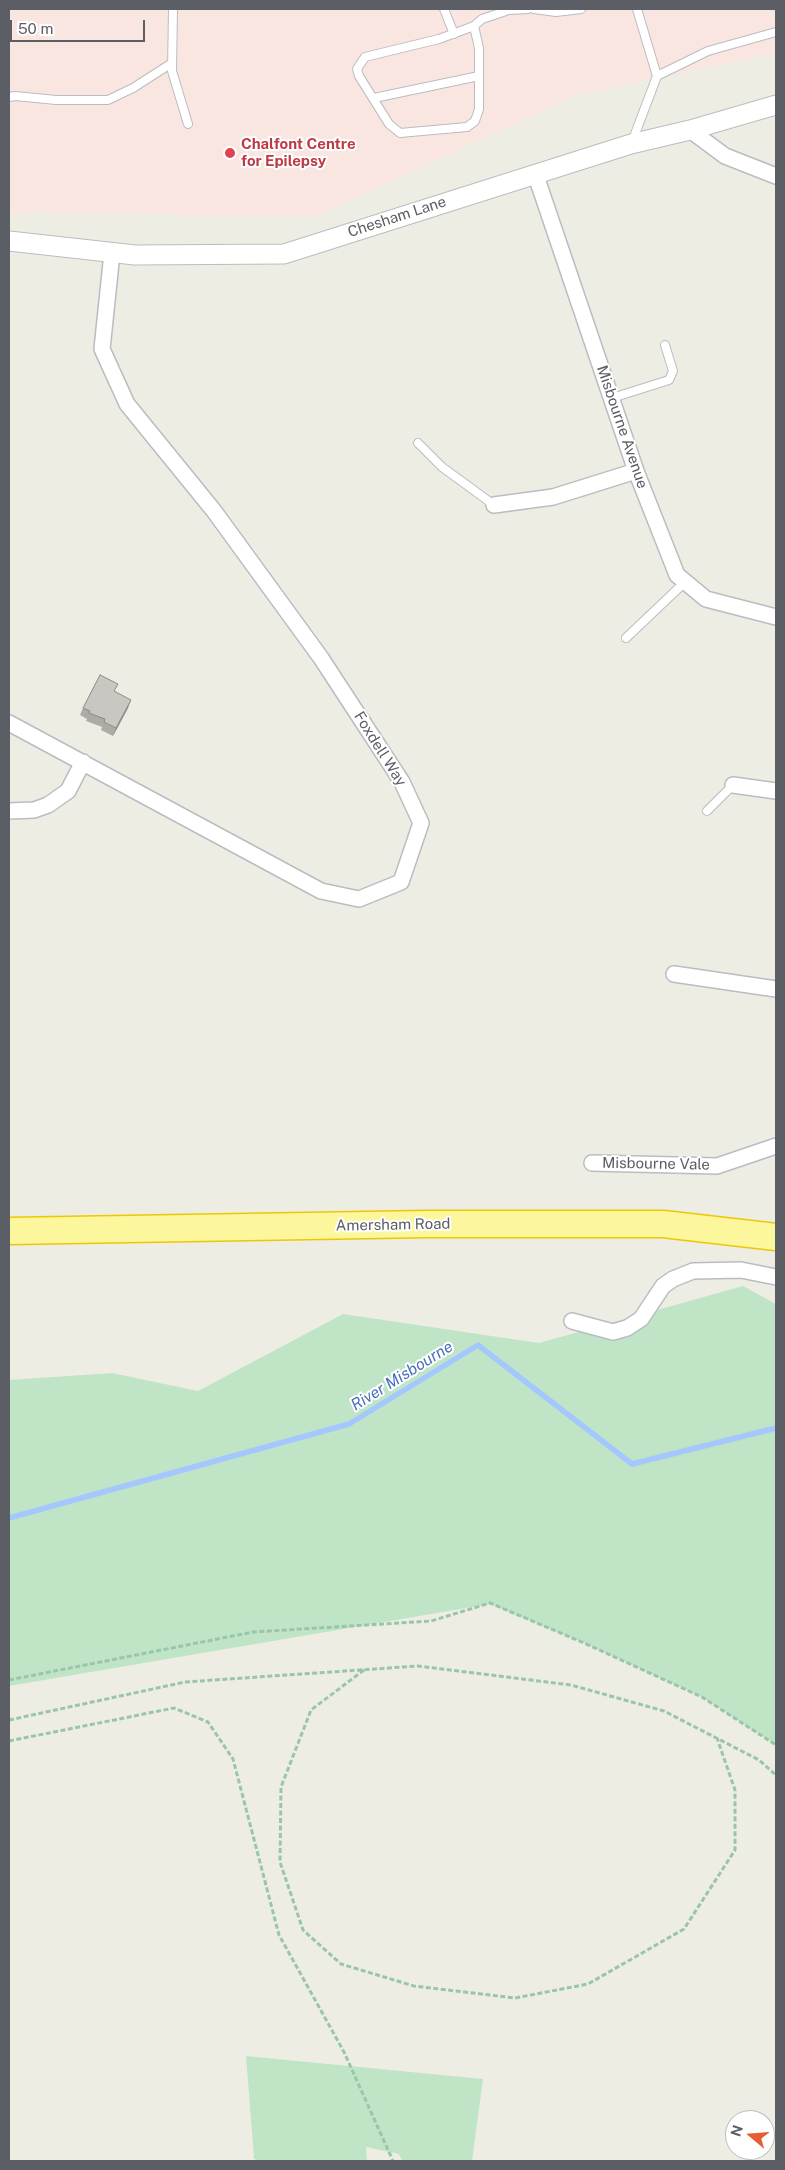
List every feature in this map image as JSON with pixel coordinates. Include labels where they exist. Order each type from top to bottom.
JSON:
[{"type":"highway","name":"Amersham Road","points":[[9,1232],[427,1224],[664,1224],[776,1237]]},
{"type":"street","name":"Chesham Lane","points":[[9,240],[135,255],[284,254],[535,173],[631,144],[690,130],[776,105]]},
{"type":"street","points":[[690,130],[725,156],[776,176]]},
{"type":"street","name":"Misbourne Avenue","points":[[535,173],[636,471],[677,575],[706,599],[776,617]]},
{"type":"street","name":"Foxdell Way","points":[[9,723],[321,891],[358,899],[401,882],[421,823],[402,782],[321,658],[214,511],[127,404],[102,349],[112,253]]},
{"type":"street","points":[[494,506],[553,497],[636,471]]},
{"type":"street","points":[[9,811],[34,810],[48,805],[68,790],[83,762]]},
{"type":"street","points":[[733,785],[776,791]]},
{"type":"street","points":[[674,974],[776,989]]},
{"type":"street","name":"Misbourne Vale","points":[[592,1163],[718,1166],[776,1146]]},
{"type":"street","points":[[572,1322],[613,1332],[627,1328],[641,1319],[663,1286],[693,1271],[741,1270],[776,1277]]},
{"type":"lane","points":[[173,9],[172,71],[188,124]]},
{"type":"lane","points":[[444,9],[454,34]]},
{"type":"lane","points":[[474,26],[479,48],[480,76],[479,109],[475,121],[467,127],[400,133],[389,124],[359,76],[357,69],[365,56],[454,34],[474,26],[482,19],[509,10],[528,9]]},
{"type":"lane","points":[[534,9],[556,12],[581,9]]},
{"type":"lane","points":[[631,144],[657,76],[637,9]]},
{"type":"lane","points":[[657,76],[708,50],[776,32]]},
{"type":"lane","points":[[9,97],[56,100],[108,100],[133,88],[172,63]]},
{"type":"lane","points":[[374,98],[480,76]]},
{"type":"lane","points":[[612,398],[669,380],[673,371],[664,345]]},
{"type":"lane","points":[[418,443],[442,467],[494,506]]},
{"type":"lane","points":[[626,638],[685,582]]},
{"type":"lane","points":[[706,811],[733,785]]},
{"type":"path","points":[[9,1680],[253,1632],[431,1620],[490,1604],[584,1643],[702,1696],[776,1745]]},
{"type":"path","points":[[9,1720],[185,1682],[418,1666],[571,1685],[664,1711],[759,1760],[776,1775]]},
{"type":"path","points":[[364,1670],[310,1710],[281,1788],[280,1862],[303,1930],[341,1964],[414,1986],[515,1998],[588,1984],[684,1929],[735,1850],[735,1790],[717,1738]]},
{"type":"path","points":[[9,1741],[174,1708],[208,1722],[233,1759],[279,1935],[344,2052],[393,2161]]},
{"type":"shaded area","name":"Chalfont Centre for Epilepsy","points":[[9,9],[776,9],[776,53],[576,95],[315,217],[9,213]]},
{"type":"green space","points":[[743,1286],[776,1304],[776,1745],[702,1697],[584,1643],[490,1604],[9,1686],[9,1380],[112,1373],[198,1391],[343,1314],[539,1343]]},
{"type":"green space","points":[[246,2056],[483,2079],[472,2161],[402,2161],[399,2154],[366,2147],[367,2161],[257,2161],[254,2158]]},
{"type":"building","points":[[100,675],[118,684],[114,691],[131,700],[116,728],[104,722],[105,719],[89,713],[90,711],[83,708]]},
{"type":"waterway","name":"River Misbourne","points":[[9,1518],[349,1424],[478,1345],[632,1464],[776,1428]]},
{"type":"place","name":"Chalfont Centre for Epilepsy","points":[[230,153]]}]
